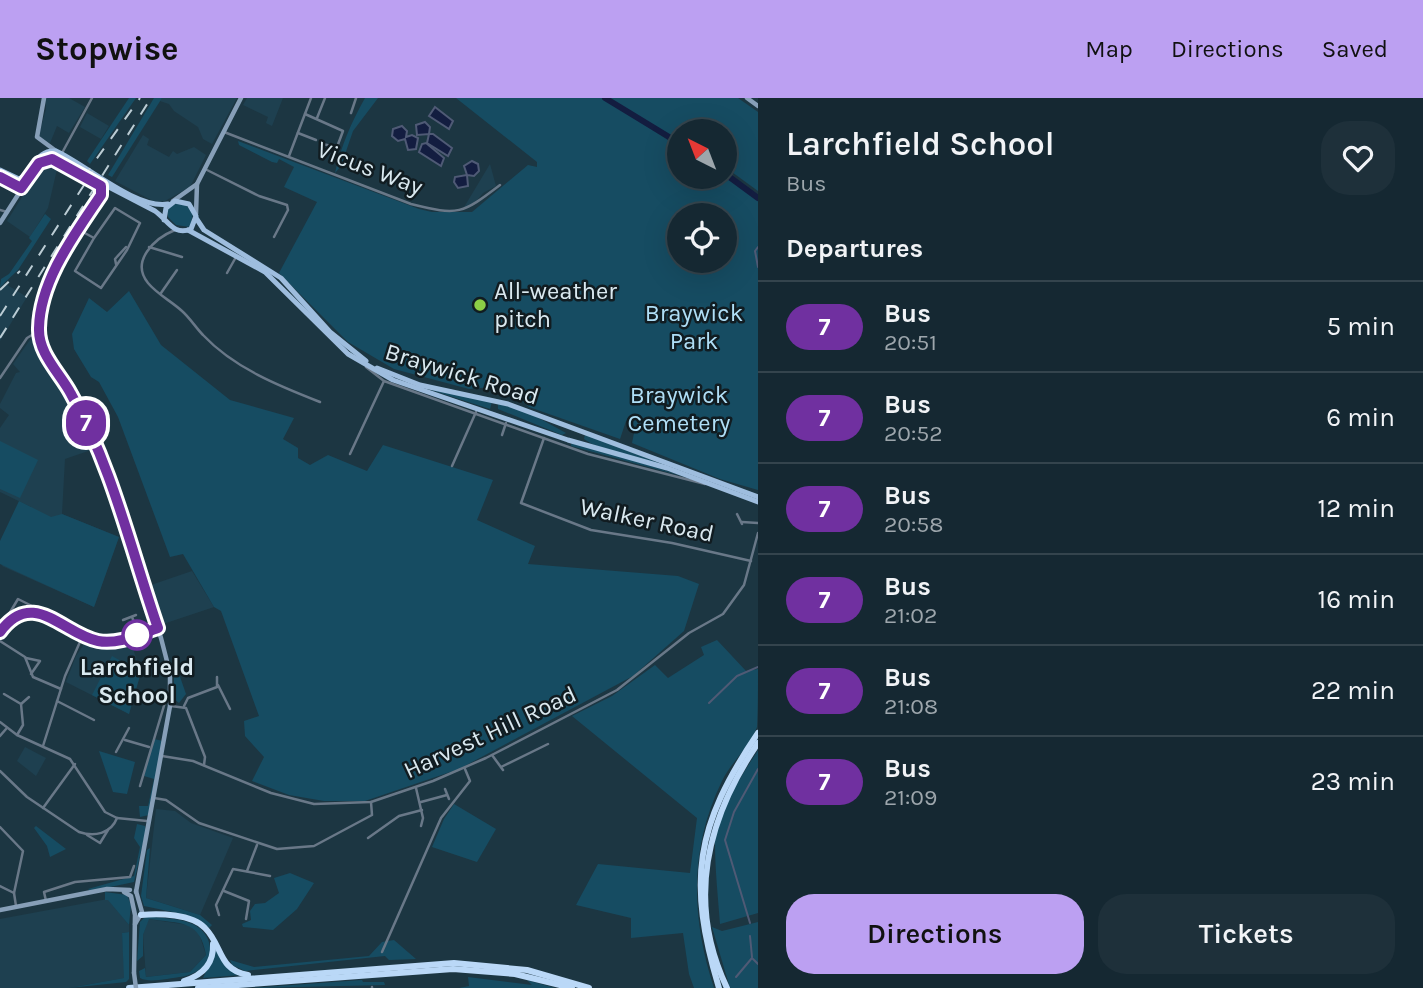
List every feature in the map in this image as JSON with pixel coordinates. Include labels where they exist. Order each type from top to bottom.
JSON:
[{"type":"highway","points":[[719,988],[702,918],[700,882],[703,850],[722,791],[758,733]]},
{"type":"highway","points":[[727,988],[709,926],[707,864],[723,803],[758,743]]},
{"type":"highway","points":[[138,912],[198,922],[213,940],[230,969],[241,974],[268,976]]},
{"type":"highway","points":[[172,984],[195,976],[206,968],[212,958],[213,940]]},
{"type":"highway","points":[[129,988],[464,964],[527,970],[589,988]]},
{"type":"highway","points":[[198,988],[453,969],[515,974],[572,988]]},
{"type":"main road","points":[[0,170],[19,180],[26,176],[38,157],[50,150],[59,152],[107,187],[155,211],[175,230],[188,230],[265,271],[292,295],[329,336],[358,360],[393,380],[568,440],[667,468],[758,500]]},
{"type":"main road","points":[[0,177],[20,187],[44,160],[55,159],[153,205],[185,202],[196,216],[194,227],[188,230]]},
{"type":"main road","points":[[166,222],[170,203]]},
{"type":"main road","name":"Braywick Road","points":[[196,216],[204,230],[281,278],[345,346],[394,377],[508,404],[751,494],[758,500]]},
{"type":"street","points":[[44,98],[37,137],[59,152],[92,98]]},
{"type":"street","points":[[196,216],[197,184],[241,98]]},
{"type":"street","points":[[289,156],[311,98]]},
{"type":"street","points":[[317,118],[325,98]]},
{"type":"street","points":[[351,113],[356,98]]},
{"type":"street","points":[[747,98],[758,106]]},
{"type":"street","points":[[305,114],[342,131],[337,147],[322,144]]},
{"type":"street","name":"Vicus Way","points":[[224,132],[434,209],[465,210],[500,185]]},
{"type":"street","points":[[298,133],[316,140]]},
{"type":"street","points":[[205,169],[258,196],[286,205],[288,210],[274,237]]},
{"type":"street","points":[[0,223],[18,197],[19,180]]},
{"type":"street","points":[[101,181],[102,194]]},
{"type":"street","points":[[170,203],[197,184]]},
{"type":"street","points":[[107,187],[78,230],[45,295],[38,331],[48,359],[68,387],[88,427],[158,628],[170,673],[171,697],[162,756],[140,880],[133,893],[138,912],[135,925],[136,988]]},
{"type":"street","points":[[102,194],[117,192]]},
{"type":"street","points":[[117,208],[139,223],[126,247],[115,259],[116,264],[101,288],[77,274],[75,268],[94,238],[112,209],[117,208]]},
{"type":"street","points":[[0,209],[7,212]]},
{"type":"street","points":[[164,234],[166,222]]},
{"type":"street","points":[[78,230],[94,238]]},
{"type":"street","points":[[175,230],[164,234],[149,247],[144,256],[143,274],[204,336],[242,365],[320,402]]},
{"type":"street","points":[[149,247],[180,255]]},
{"type":"street","points":[[227,273],[237,254]]},
{"type":"street","points":[[161,294],[177,270]]},
{"type":"street","points":[[0,378],[27,338],[38,331]]},
{"type":"street","name":"Braywick Road","points":[[358,360],[384,381],[588,454],[719,488]]},
{"type":"street","points":[[350,454],[384,381]]},
{"type":"street","points":[[452,466],[476,412]]},
{"type":"street","points":[[502,435],[506,423]]},
{"type":"street","name":"Walker Road","points":[[544,438],[520,503],[591,530],[672,542],[753,562]]},
{"type":"street","points":[[737,514],[742,523],[758,523]]},
{"type":"street","name":"Harvest Hill Road","points":[[162,756],[204,765],[302,802],[329,805],[371,802],[416,788],[465,769],[617,690],[689,633],[723,614],[737,598],[753,562],[758,533]]},
{"type":"street","points":[[753,562],[758,563]]},
{"type":"street","points":[[11,620],[9,614],[18,599],[34,607],[36,613]]},
{"type":"street","points":[[0,632],[11,620],[36,613],[47,615],[99,641],[113,641],[158,628]]},
{"type":"street","points":[[123,620],[134,616],[139,634]]},
{"type":"street","points":[[43,746],[61,689],[83,635]]},
{"type":"street","points":[[0,641],[20,652],[38,681],[61,689]]},
{"type":"street","points":[[25,658],[40,661],[32,674]]},
{"type":"street","points":[[217,677],[230,709]]},
{"type":"street","points":[[204,765],[205,757],[184,706],[187,698],[218,685]]},
{"type":"street","points":[[4,694],[10,694],[21,704],[23,725],[17,735]]},
{"type":"street","points":[[21,704],[29,697]]},
{"type":"street","points":[[140,786],[149,747],[166,699],[171,697]]},
{"type":"street","points":[[57,701],[77,709],[90,721]]},
{"type":"street","points":[[170,706],[184,706]]},
{"type":"street","points":[[0,722],[6,729],[64,755],[75,764],[97,804],[117,818],[149,821]]},
{"type":"street","points":[[116,752],[125,740],[128,728]]},
{"type":"street","points":[[0,736],[6,729]]},
{"type":"street","points":[[153,738],[165,738]]},
{"type":"street","points":[[125,740],[149,747]]},
{"type":"street","points":[[492,755],[502,768],[548,744]]},
{"type":"street","points":[[43,808],[75,764]]},
{"type":"street","points":[[382,952],[441,818],[470,781],[465,769]]},
{"type":"street","points":[[0,771],[43,808],[100,842],[117,818]]},
{"type":"street","points":[[416,788],[421,802],[421,826]]},
{"type":"street","points":[[445,789],[449,799]]},
{"type":"street","points":[[421,802],[447,794]]},
{"type":"street","points":[[154,798],[166,800],[194,821],[257,845],[277,849],[314,846],[372,816],[371,802]]},
{"type":"street","points":[[368,838],[399,816],[422,810]]},
{"type":"street","points":[[0,827],[23,853],[13,893],[16,906]]},
{"type":"street","points":[[87,835],[108,830]]},
{"type":"street","points":[[247,871],[257,845]]},
{"type":"street","points":[[46,901],[44,892],[84,882],[130,877],[134,866]]},
{"type":"street","points":[[219,915],[216,905],[233,869],[270,876]]},
{"type":"street","points":[[84,882],[86,893]]},
{"type":"street","points":[[0,886],[13,893]]},
{"type":"street","points":[[0,910],[86,893],[121,890],[133,893]]},
{"type":"street","points":[[224,891],[249,901],[246,919]]},
{"type":"shaded area","points":[[45,98],[69,98],[85,107],[69,133],[57,126],[50,143],[38,138],[46,109]]},
{"type":"shaded area","points":[[162,98],[237,98],[212,144],[203,139],[198,127],[174,111],[169,104],[160,101]]},
{"type":"shaded area","points":[[247,98],[283,98],[272,126],[266,123],[268,117],[243,105]]},
{"type":"shaded area","points":[[435,107],[453,121],[449,129],[429,116]]},
{"type":"shaded area","points":[[87,113],[109,126],[101,139],[80,127]]},
{"type":"shaded area","points":[[425,122],[430,127],[429,134],[417,135],[416,125]]},
{"type":"shaded area","points":[[402,126],[407,131],[406,137],[412,135],[418,138],[416,149],[408,150],[405,139],[398,141],[392,136],[393,129]]},
{"type":"shaded area","points":[[429,134],[452,148],[448,156],[427,143]]},
{"type":"shaded area","points":[[143,135],[149,139],[147,145],[169,157],[173,151],[177,154],[194,147],[206,155],[190,187],[165,201],[155,202],[115,181]]},
{"type":"shaded area","points":[[426,143],[444,158],[441,166],[419,152],[422,144]]},
{"type":"shaded area","points":[[472,161],[478,164],[479,171],[474,176],[467,175],[464,166]]},
{"type":"shaded area","points":[[53,162],[58,165],[48,208],[30,237],[7,221],[42,165]]},
{"type":"shaded area","points":[[490,164],[496,186],[483,193],[474,204],[463,209]]},
{"type":"shaded area","points":[[467,175],[468,186],[458,188],[454,182],[455,177]]},
{"type":"shaded area","points":[[4,283],[27,297],[0,341],[0,286]]},
{"type":"shaded area","points":[[32,337],[78,413],[94,449],[65,459],[62,514],[119,537],[94,607],[2,566],[31,507],[0,492],[0,428],[9,415],[0,408],[0,404],[16,373],[20,372],[13,364]]},
{"type":"shaded area","points":[[192,571],[214,607],[163,624],[148,586]]},
{"type":"shaded area","points":[[87,640],[111,644],[130,640],[141,672],[129,714],[66,682],[76,656]]},
{"type":"shaded area","points":[[25,747],[46,758],[36,776],[17,761]]},
{"type":"shaded area","points":[[156,809],[175,811],[191,823],[233,838],[200,915],[146,898]]},
{"type":"shaded area","points":[[108,899],[129,925],[129,932],[122,933],[125,978],[69,988],[0,988],[0,919]]},
{"type":"shaded area","points":[[148,919],[188,925],[198,931],[206,955],[190,972],[146,977],[143,935]]},
{"type":"green space","points":[[129,98],[136,98],[90,164],[87,161]]},
{"type":"green space","points":[[154,98],[162,98],[112,177],[108,175]]},
{"type":"green space","points":[[365,98],[378,98],[353,131],[341,166],[335,173],[347,135]]},
{"type":"green space","points":[[456,98],[602,98],[667,139],[667,189],[737,189],[737,185],[758,198],[758,490],[720,479],[632,443],[634,433],[629,431],[632,422],[626,421],[620,439],[529,407],[503,386],[469,389],[394,369],[348,342],[279,273],[317,202],[284,187],[294,167],[279,159],[277,163],[272,162],[239,145],[238,141],[432,212],[472,212],[528,165],[537,167],[537,162]]},
{"type":"green space","points":[[607,98],[738,98],[758,112],[758,191],[737,176],[737,119],[667,119],[667,133]]},
{"type":"green space","points":[[177,203],[187,206],[193,214],[190,227],[176,225],[168,217],[167,209]]},
{"type":"green space","points":[[45,214],[51,219],[18,270],[0,287],[1,279],[9,274],[32,241],[29,238]]},
{"type":"green space","points":[[129,291],[161,345],[230,400],[294,418],[283,439],[298,448],[298,458],[310,465],[328,455],[367,471],[383,445],[493,480],[477,520],[535,546],[528,564],[678,576],[699,584],[684,631],[633,676],[459,769],[365,801],[324,801],[289,795],[252,781],[264,757],[245,736],[244,721],[259,716],[221,611],[214,607],[183,554],[170,557],[118,417],[99,382],[91,377],[74,349],[72,334],[89,298],[107,312]]},
{"type":"green space","points":[[403,381],[492,402],[490,409]]},
{"type":"green space","points":[[498,404],[524,410],[566,433],[562,435],[498,409]]},
{"type":"green space","points":[[585,434],[690,475],[592,444],[584,439]]},
{"type":"green space","points":[[0,441],[38,460],[20,498],[0,489]]},
{"type":"green space","points":[[572,441],[689,478],[571,446]]},
{"type":"green space","points":[[19,501],[51,517],[62,514],[119,537],[94,607],[0,564],[0,541]]},
{"type":"green space","points":[[717,640],[746,671],[758,669],[757,727],[722,781],[704,832],[699,857],[698,909],[706,962],[714,988],[694,988],[689,974],[683,933],[631,938],[631,918],[576,905],[598,864],[690,873],[697,818],[572,716],[612,696],[655,665],[668,678],[704,655],[701,647]]},
{"type":"green space","points":[[112,656],[141,672],[129,714],[92,695]]},
{"type":"green space","points":[[178,671],[186,694],[179,703],[174,699],[174,673]]},
{"type":"green space","points":[[154,739],[163,741],[149,815],[140,817],[139,806],[148,806],[154,779],[144,776]]},
{"type":"green space","points":[[758,750],[758,913],[720,924],[716,832],[731,795]]},
{"type":"green space","points":[[99,751],[135,762],[127,794],[113,792]]},
{"type":"green space","points":[[454,804],[496,829],[477,862],[432,847]]},
{"type":"green space","points":[[137,824],[145,826],[146,830],[134,882],[91,891],[88,889],[134,876],[140,847],[134,838]]},
{"type":"green space","points":[[36,826],[66,849],[50,857],[47,846],[34,828]]},
{"type":"green space","points":[[150,848],[146,898],[200,915],[212,925],[209,928],[187,915],[144,906],[141,896],[147,850]]},
{"type":"green space","points":[[290,873],[314,883],[297,909],[273,930],[243,927],[242,924],[251,920],[250,911],[255,904],[265,903],[279,893],[274,878]]},
{"type":"green space","points":[[105,892],[127,895],[131,905],[129,925],[108,900],[105,900]]},
{"type":"green space","points":[[146,916],[180,920],[197,926],[210,944],[209,958],[205,965],[183,976],[153,980],[140,978],[139,971],[145,968],[146,977],[190,972],[206,955],[203,943],[194,929],[179,923],[149,919],[143,935],[143,956],[137,961],[140,922]]},
{"type":"green space","points":[[758,922],[758,988],[730,988],[712,927],[722,931]]},
{"type":"green space","points":[[129,932],[129,979],[126,982],[69,988],[124,978],[122,933]]},
{"type":"green space","points":[[394,940],[416,959],[389,960],[385,956],[245,971],[232,965],[230,960],[254,967],[369,956],[382,942]]},
{"type":"green space","points":[[216,950],[226,967],[240,975],[203,978]]},
{"type":"green space","points":[[468,977],[532,985],[527,980],[555,988],[459,988],[469,986]]},
{"type":"green space","points":[[362,980],[384,982],[385,985],[252,988]]},
{"type":"waterway","points":[[605,98],[667,136]]},
{"type":"waterway","points":[[737,183],[758,198]]},
{"type":"waterway","points":[[758,247],[755,251],[758,267]]},
{"type":"waterway","points":[[709,703],[737,676],[758,667]]},
{"type":"waterway","points":[[750,923],[725,840],[734,812],[758,769]]},
{"type":"waterway","points":[[750,936],[752,957]]},
{"type":"waterway","points":[[736,977],[752,958]]},
{"type":"waterway","points":[[753,959],[758,964]]},
{"type":"railway","points":[[83,178],[140,98]]},
{"type":"railway","points":[[0,338],[151,98]]},
{"type":"railway","points":[[0,316],[93,171]]},
{"type":"railway","points":[[0,290],[20,271]]},
{"type":"bus line","name":"7","points":[[0,177],[21,188],[39,163],[46,159],[55,159],[101,186],[101,195],[67,247],[52,277],[41,309],[38,331],[48,359],[68,387],[88,427],[106,472],[158,628],[123,640],[99,641],[47,615],[36,613],[11,620],[0,632]]},
{"type":"place","name":"All-weather pitch","points":[[480,305]]},
{"type":"place","name":"Larchfield School","points":[[137,635]]},
{"type":"park label","name":"Braywick Park","points":[[694,327]]},
{"type":"park label","name":"Braywick Cemetery","points":[[679,409]]}]
